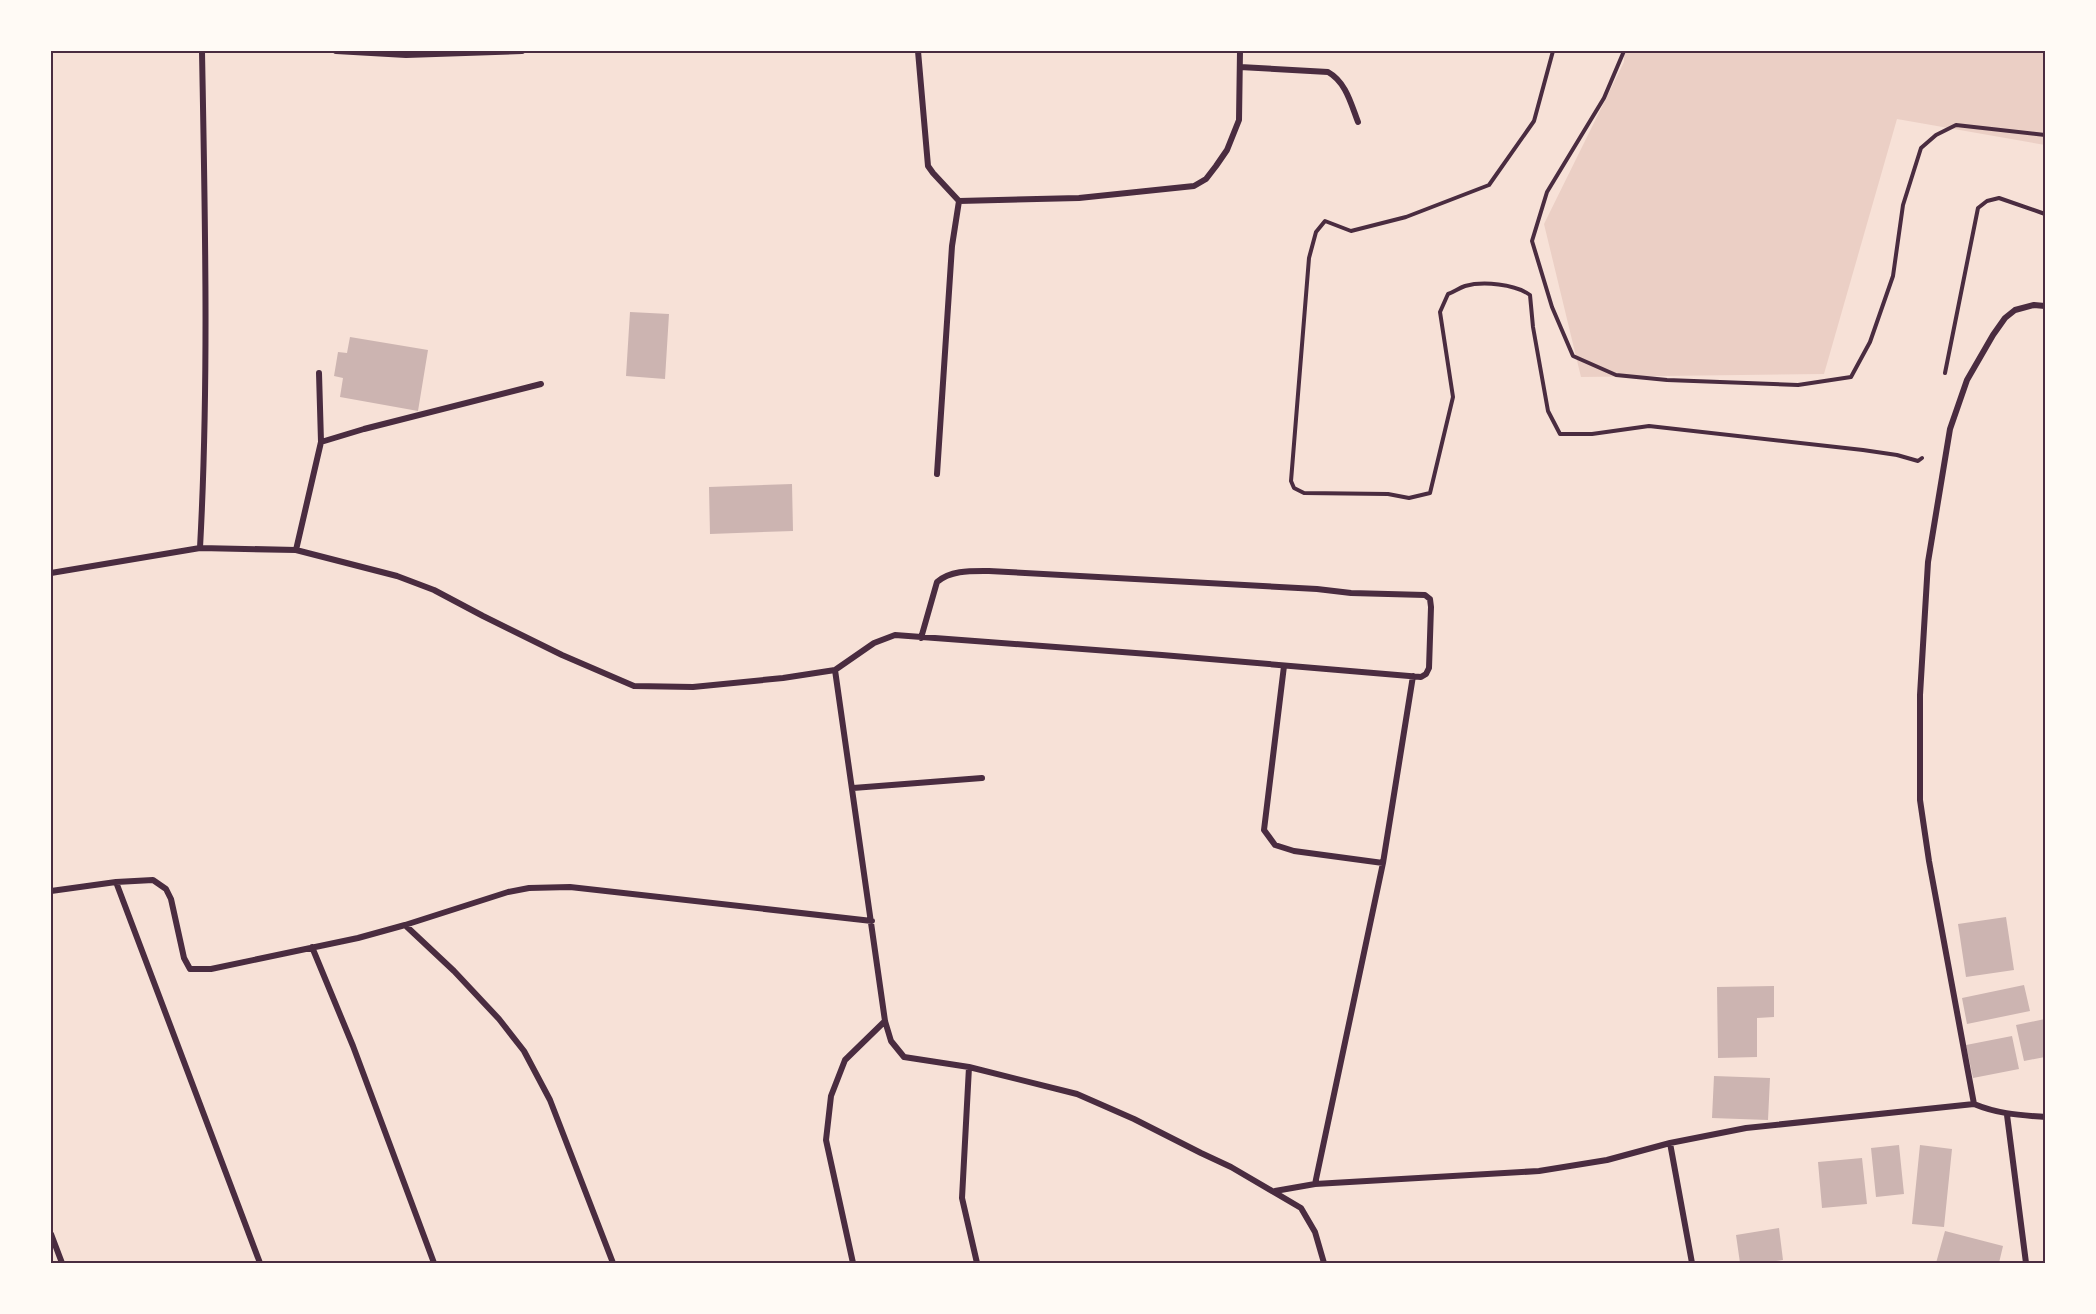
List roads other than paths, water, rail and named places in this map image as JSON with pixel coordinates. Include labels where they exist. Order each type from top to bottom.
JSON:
[{"type":"street","points":[[200,548],[206,444],[202,51]]},
{"type":"street","points":[[336,51],[406,55],[522,51]]},
{"type":"street","points":[[918,51],[928,166],[959,201],[1079,198],[1194,186],[1206,179],[1227,150],[1239,120],[1240,51]]},
{"type":"street","points":[[1240,67],[1328,72],[1336,77],[1346,93],[1358,122]]},
{"type":"street","points":[[937,474],[952,246],[959,201]]},
{"type":"street","points":[[1974,1104],[1929,861],[1920,800],[1920,695],[1928,562],[1950,429],[1967,380],[2005,318],[2015,310],[2034,305],[2045,306]]},
{"type":"street","points":[[296,550],[321,442],[319,373]]},
{"type":"street","points":[[321,442],[384,423],[541,384]]},
{"type":"street","points":[[51,573],[200,548],[296,550],[397,576],[434,590],[562,655],[634,686],[704,686],[834,670],[874,644],[895,635],[921,638],[1424,676],[1429,668],[1431,607],[1430,600],[1425,595],[1351,593],[1317,589],[989,571],[964,572],[943,577],[937,582],[921,638]]},
{"type":"street","points":[[1284,666],[1264,830],[1268,838],[1275,845],[1294,850],[1383,863]]},
{"type":"street","points":[[834,670],[853,788],[885,1021],[891,1041],[904,1057],[969,1067],[1077,1094],[1232,1167],[1301,1208],[1315,1232],[1324,1263]]},
{"type":"street","points":[[1315,1184],[1383,863],[1413,676]]},
{"type":"street","points":[[853,788],[982,778]]},
{"type":"street","points":[[51,891],[116,882],[153,880],[166,889],[176,916],[184,958],[190,969],[211,969],[358,938],[508,892],[529,888],[570,887],[872,921]]},
{"type":"street","points":[[116,882],[260,1263]]},
{"type":"street","points":[[405,925],[500,1019],[524,1051],[550,1100],[613,1263]]},
{"type":"street","points":[[312,947],[353,1046],[434,1263]]},
{"type":"street","points":[[853,1263],[826,1140],[831,1096],[845,1060],[885,1021]]},
{"type":"street","points":[[969,1067],[962,1198],[977,1263]]},
{"type":"street","points":[[1275,1191],[1315,1184],[1539,1171],[1607,1160],[1670,1143],[1746,1128],[1974,1104],[2007,1115],[2045,1117]]},
{"type":"street","points":[[2007,1115],[2026,1263]]},
{"type":"street","points":[[1670,1143],[1692,1263]]},
{"type":"street","points":[[51,1234],[62,1263]]}]
